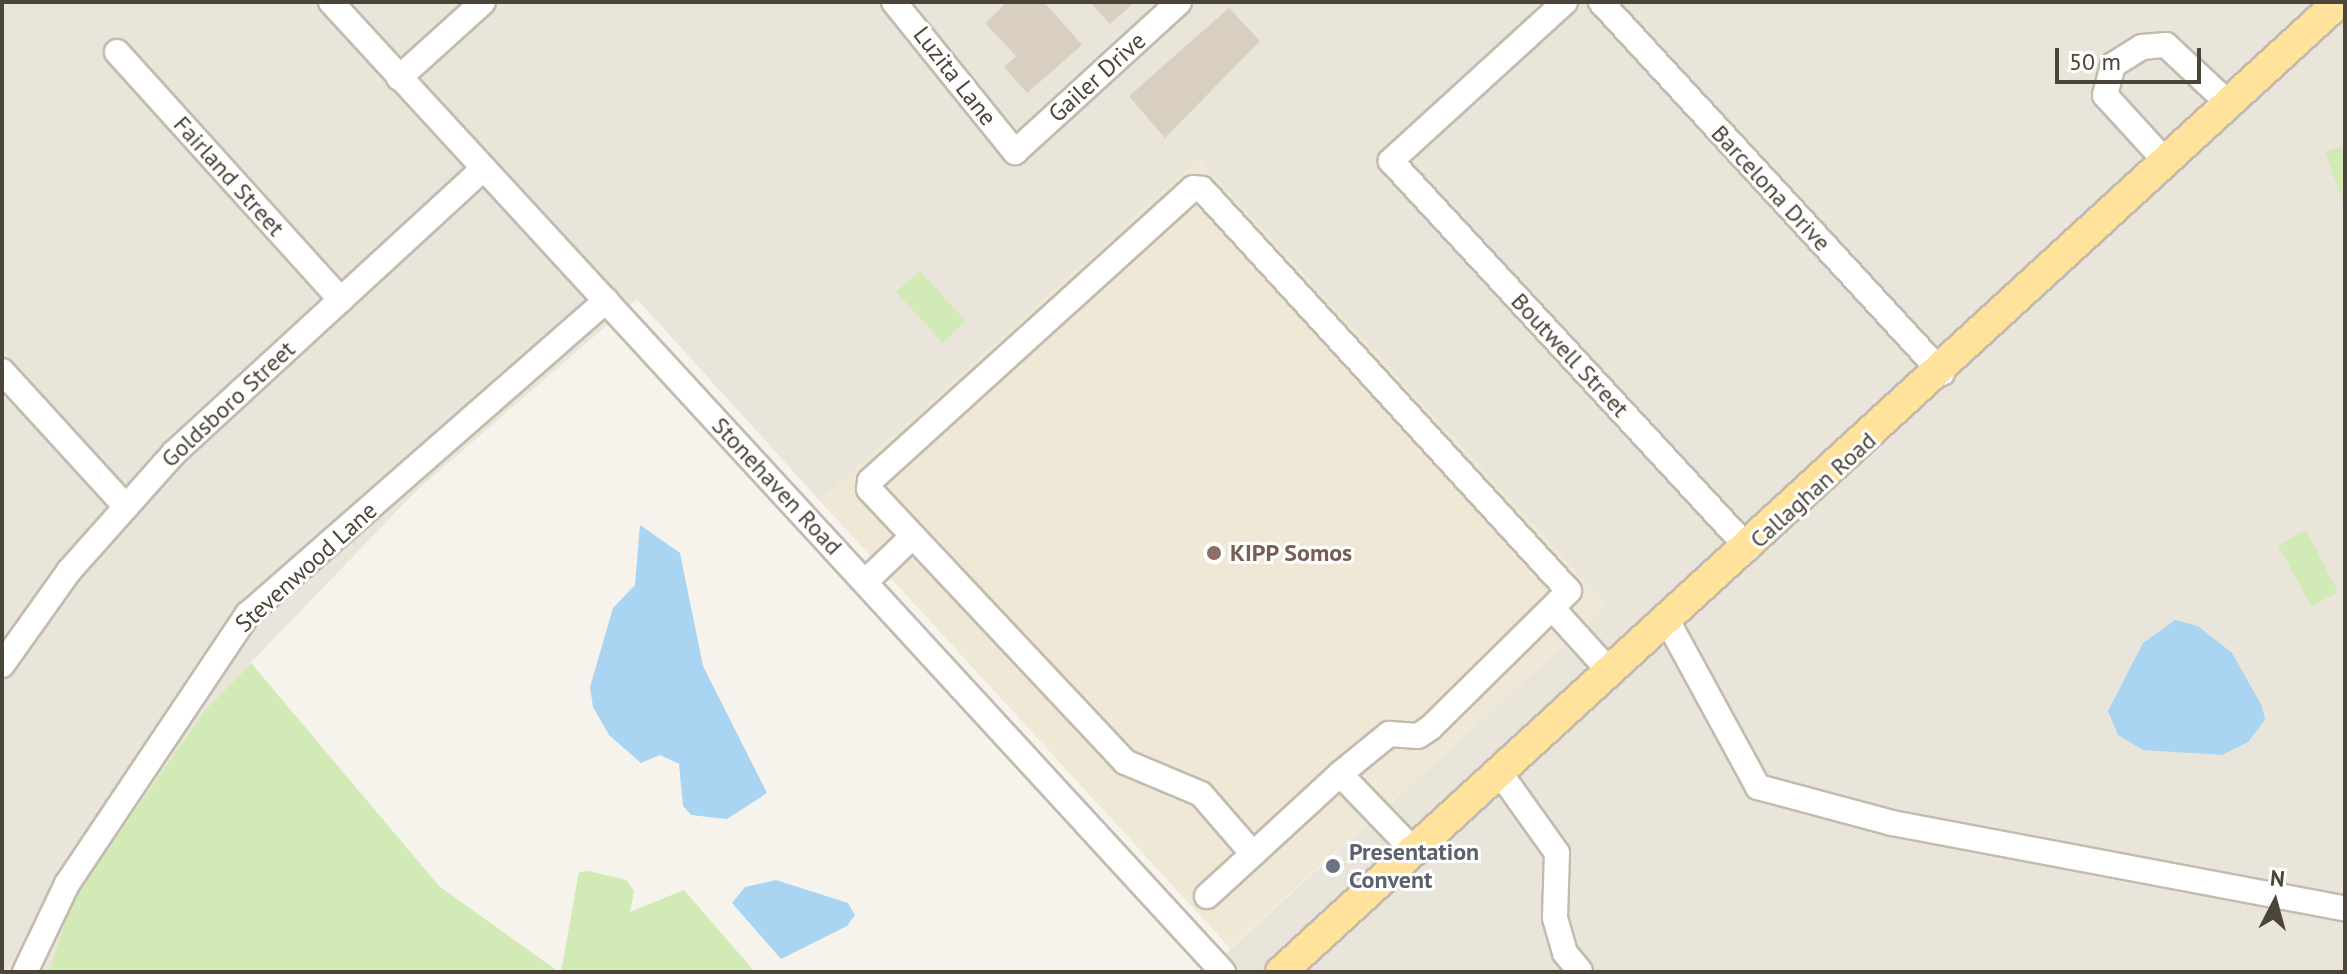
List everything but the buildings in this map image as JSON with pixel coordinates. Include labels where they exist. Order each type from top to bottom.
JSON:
[{"type":"main road","name":"Callaghan Road","points":[[1281,972],[1942,373],[2339,2]]},
{"type":"street","name":"Stonehaven Road","points":[[331,2],[1223,972]]},
{"type":"street","points":[[399,78],[483,2]]},
{"type":"street","name":"Luzita Lane","points":[[894,2],[1015,152]]},
{"type":"street","name":"Gailer Drive","points":[[1015,152],[1179,2]]},
{"type":"street","name":"Boutwell Street","points":[[1565,2],[1391,161],[1748,548]]},
{"type":"street","name":"Barcelona Drive","points":[[1601,2],[1942,373]]},
{"type":"street","points":[[2167,163],[2105,95],[2113,65],[2142,47],[2166,45],[2229,104]]},
{"type":"street","name":"Fairland Street","points":[[117,52],[341,300]]},
{"type":"street","name":"Goldsboro Street","points":[[2,665],[126,507],[202,425],[483,169]]},
{"type":"street","points":[[1207,896],[1253,854],[1340,774],[1389,734],[1430,728],[1555,611],[1569,591],[1202,189],[1193,188],[870,481],[869,489],[1125,762],[1201,794],[1253,854]]},
{"type":"street","name":"Stevenwood Lane","points":[[25,972],[67,884],[248,614],[606,301]]},
{"type":"street","points":[[2,371],[126,507]]},
{"type":"street","points":[[865,582],[913,536]]},
{"type":"street","points":[[1555,611],[1611,673]]},
{"type":"street","points":[[1668,622],[1758,787],[1892,823],[2345,909]]},
{"type":"street","points":[[1500,773],[1557,853],[1555,918],[1565,953],[1580,971]]},
{"type":"street","points":[[1340,774],[1414,851]]},
{"type":"shaded area","points":[[2,2],[2345,2],[2345,972],[1205,972],[1607,605],[1198,159],[820,501],[637,299],[417,490],[206,709],[72,900],[49,972],[2,972]]},
{"type":"shaded area","name":"KIPP Somos","points":[[1198,158],[1607,605],[1230,948],[820,501]]},
{"type":"green space","points":[[2345,145],[2345,207],[2325,152]]},
{"type":"green space","points":[[920,271],[966,321],[943,343],[896,292]]},
{"type":"green space","points":[[2306,530],[2338,592],[2311,606],[2278,545]]},
{"type":"green space","points":[[251,663],[439,886],[559,972],[49,972],[72,900],[206,709]]},
{"type":"green space","points":[[589,871],[626,880],[634,891],[630,912],[684,890],[755,972],[561,972],[579,872]]},
{"type":"water","points":[[640,525],[680,553],[703,666],[767,793],[727,819],[691,815],[683,806],[679,764],[660,755],[641,763],[609,735],[593,707],[590,687],[613,608],[635,585]]},
{"type":"water","points":[[2175,620],[2198,626],[2232,653],[2262,706],[2265,720],[2248,742],[2222,755],[2143,750],[2118,735],[2108,711],[2143,643]]},
{"type":"water","points":[[776,880],[848,903],[855,915],[847,926],[781,959],[732,903],[745,887]]},
{"type":"place","name":"KIPP Somos","points":[[1214,553]]},
{"type":"place","name":"Presentation Convent","points":[[1333,866]]}]
